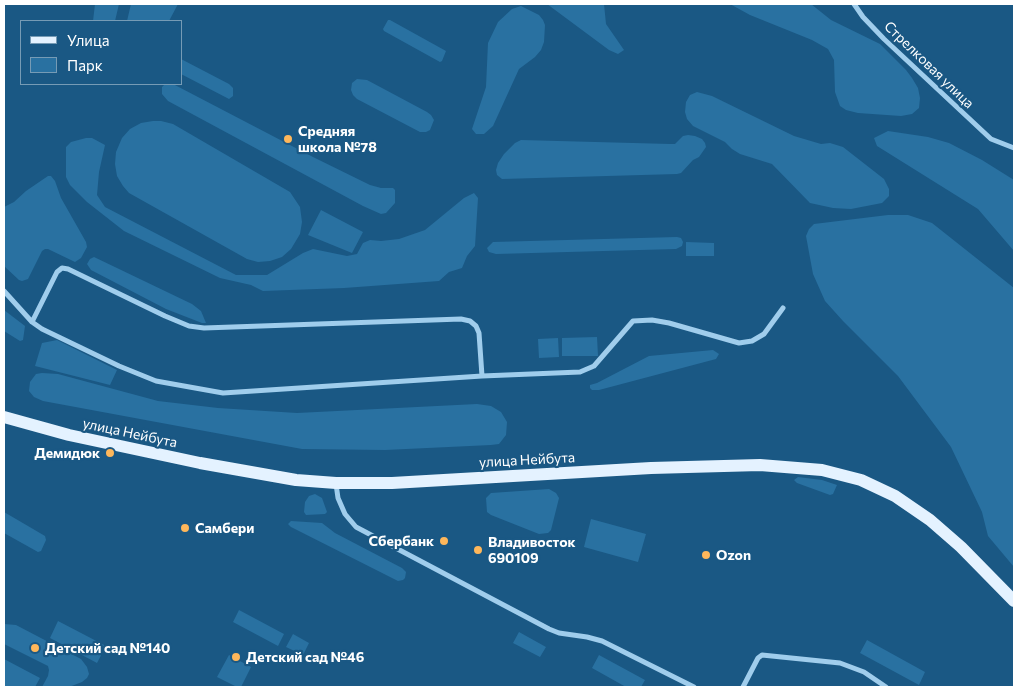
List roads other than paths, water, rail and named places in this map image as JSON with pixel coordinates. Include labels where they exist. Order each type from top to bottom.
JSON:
[{"type":"main road","name":"улица Нейбута","points":[[4,417],[78,437],[200,462],[296,480],[336,483],[392,482],[760,464],[822,470],[862,480],[902,501],[930,520],[961,547],[1014,601]]},
{"type":"street","name":"Стрелковая улица","points":[[854,4],[867,22],[991,139],[1014,148]]},
{"type":"street","points":[[32,322],[57,272],[62,268],[68,269],[165,316],[189,326],[204,328],[461,319],[470,321],[480,333],[482,376]]},
{"type":"street","points":[[4,291],[32,322],[42,329],[146,378],[215,392],[588,370],[594,366],[633,321],[652,320],[669,323],[739,343],[752,341],[764,334],[783,308]]},
{"type":"street","points":[[336,483],[338,498],[345,514],[356,527],[549,629],[559,633],[602,641],[694,687]]},
{"type":"street","points":[[743,687],[758,658],[762,655],[840,662],[864,672],[886,687]]},
{"type":"place","name":"Средняя школа №78","points":[[288,139]]},
{"type":"place","name":"Демидюк","points":[[110,453]]},
{"type":"place","name":"Самбери","points":[[185,528]]},
{"type":"place","name":"Сбербанк","points":[[444,541]]},
{"type":"place","name":"Владивосток 690109","points":[[478,550]]},
{"type":"place","name":"Ozon","points":[[706,555]]},
{"type":"place","name":"Детский сад №140","points":[[35,648]]},
{"type":"place","name":"Детский сад №46","points":[[236,657]]}]
